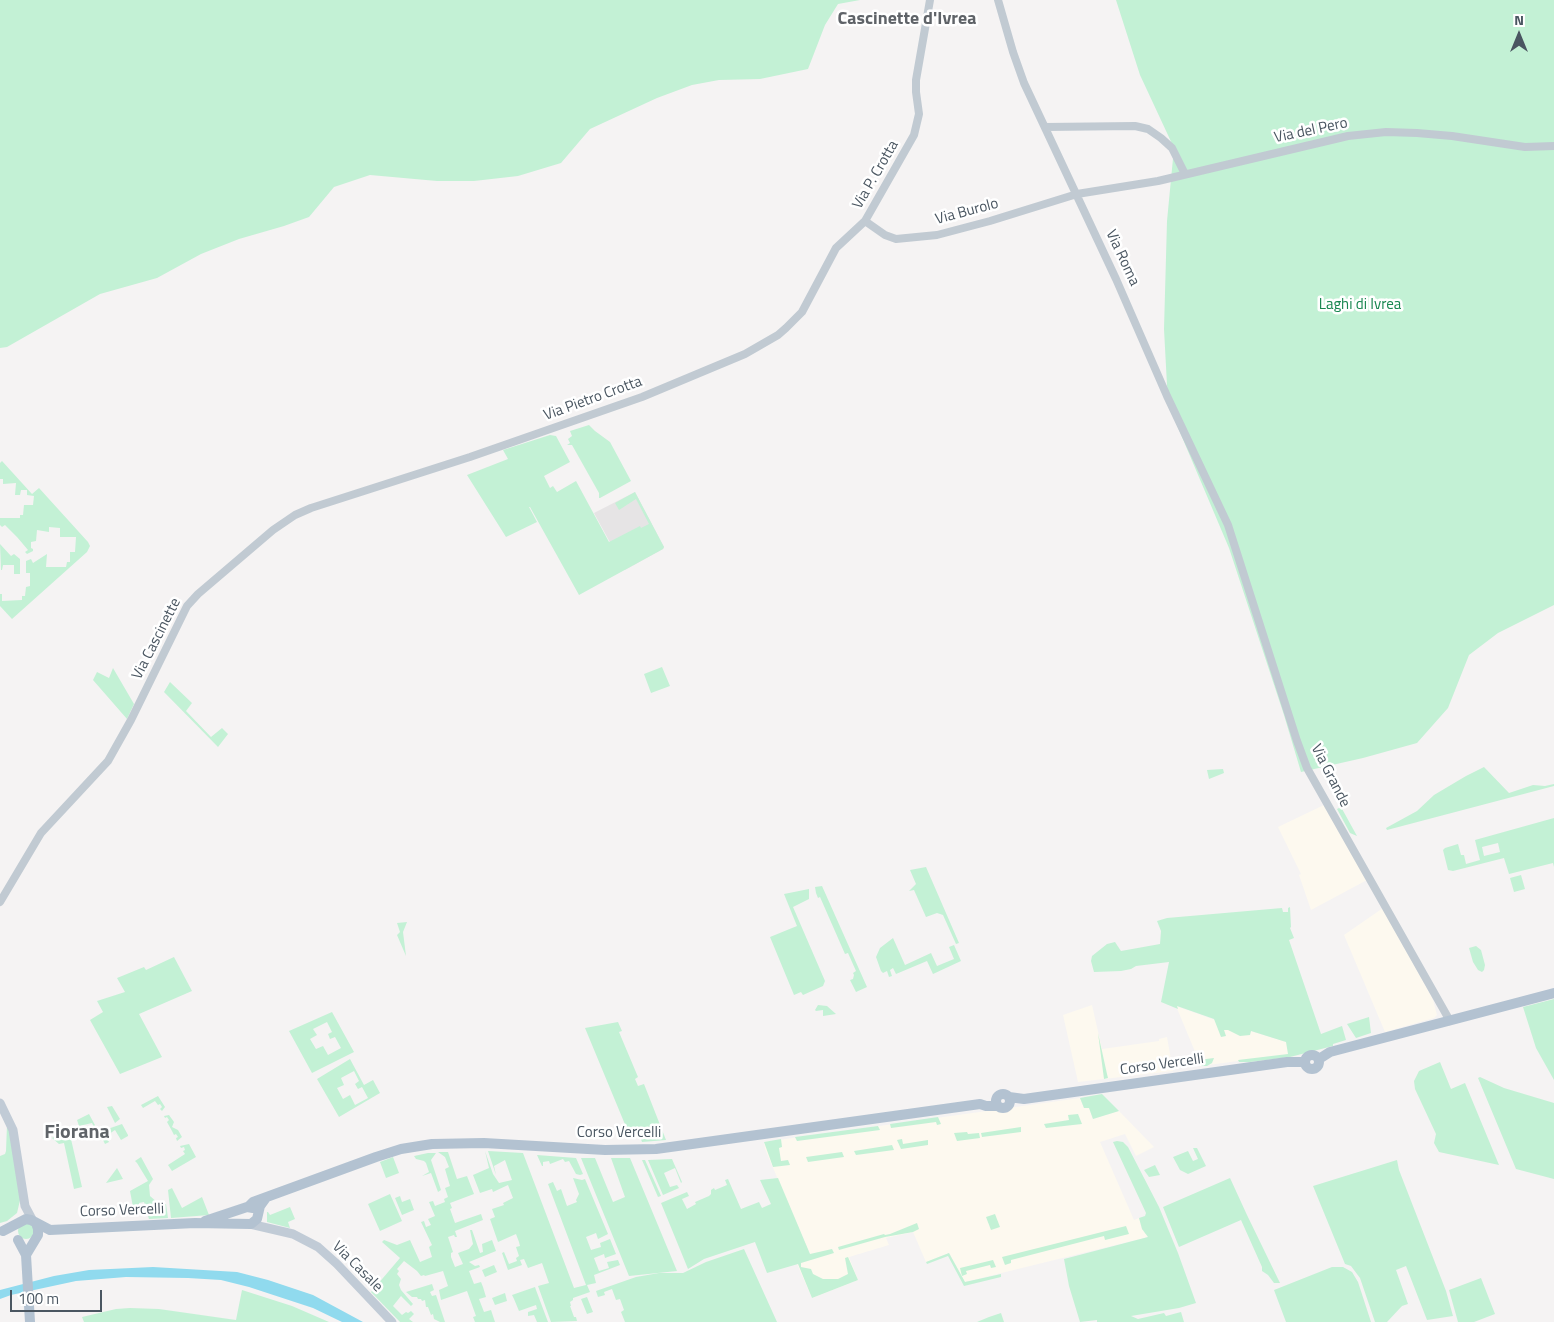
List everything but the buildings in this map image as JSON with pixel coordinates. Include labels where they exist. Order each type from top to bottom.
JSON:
[{"type":"main road","points":[[1450,1021],[1554,994]]},
{"type":"main road","name":"Corso Vercelli","points":[[194,1223],[247,1207],[253,1202],[392,1152],[432,1144],[465,1143],[595,1150],[649,1149],[980,1104],[986,1106],[997,1102],[1005,1108],[1010,1100],[1287,1062],[1305,1062],[1309,1069],[1315,1069],[1319,1065],[1319,1059],[1330,1052],[1450,1021]]},
{"type":"main road","points":[[0,1103],[13,1130],[26,1206],[38,1229],[26,1255]]},
{"type":"main road","points":[[254,1220],[265,1199]]},
{"type":"main road","points":[[26,1206],[15,1228],[17,1237],[26,1255],[30,1322]]},
{"type":"main road","points":[[247,1207],[254,1208],[254,1220],[243,1222],[242,1211],[247,1207]]},
{"type":"main road","points":[[1,1231],[19,1221],[28,1219],[34,1222]]},
{"type":"main road","name":"Corso Vercelli","points":[[35,1239],[50,1230],[254,1220]]},
{"type":"main road","name":"Via Casale","points":[[254,1220],[270,1228],[293,1234],[324,1252],[392,1322]]},
{"type":"main road","name":"Corso Vercelli","points":[[34,1222],[50,1230]]},
{"type":"main road","points":[[1,1231],[17,1237],[26,1243],[35,1239]]},
{"type":"street","name":"Via P. Crotta","points":[[724,364],[765,344],[786,328],[802,312],[836,248],[865,222],[906,150],[916,128],[919,114],[916,80],[930,0]]},
{"type":"street","name":"Via Roma","points":[[998,0],[1024,83],[1116,278],[1167,396],[1228,525]]},
{"type":"street","points":[[1045,127],[1135,126],[1148,129],[1162,138],[1172,148],[1185,174]]},
{"type":"street","name":"Via del Pero","points":[[1077,194],[1141,185],[1348,136],[1386,132],[1452,136],[1525,147],[1554,146]]},
{"type":"street","name":"Via Burolo","points":[[865,222],[885,235],[896,239],[908,239],[958,230],[1077,194]]},
{"type":"street","name":"Via Pietro Crotta","points":[[470,457],[642,397],[724,364]]},
{"type":"street","name":"Via Cascinette","points":[[0,902],[42,834],[108,761],[138,706],[180,617],[198,594],[273,530],[295,515],[470,457]]},
{"type":"street","name":"Via Grande","points":[[1228,525],[1307,768],[1450,1021]]},
{"type":"shaded area","points":[[635,492],[664,547],[625,570],[594,513]]},
{"type":"shaded area","points":[[1326,804],[1367,880],[1311,910],[1299,875],[1301,874],[1278,827]]},
{"type":"shaded area","points":[[1383,908],[1433,1000],[1437,1015],[1434,1018],[1385,1032],[1344,935]]},
{"type":"shaded area","points":[[1092,1005],[1102,1049],[1159,1041],[1159,1039],[1167,1037],[1173,1071],[1078,1082],[1063,1015]]},
{"type":"shaded area","points":[[1176,1006],[1286,1042],[1308,1053],[1250,1062],[1238,1061],[1201,1066]]},
{"type":"shaded area","points":[[1080,1098],[1084,1108],[1089,1108],[1093,1119],[1119,1111],[1154,1147],[1136,1156],[1125,1134],[1100,1142],[1134,1220],[1139,1218],[1142,1229],[1148,1237],[965,1282],[949,1253],[926,1262],[913,1232],[886,1238],[889,1245],[849,1257],[858,1280],[812,1298],[797,1264],[812,1259],[765,1149],[764,1142]]},
{"type":"green space","points":[[0,0],[860,0],[838,4],[825,25],[808,69],[760,79],[719,80],[692,85],[657,98],[590,129],[561,163],[518,176],[474,181],[437,181],[370,175],[334,187],[309,217],[239,239],[201,254],[157,278],[100,294],[7,347],[0,348]]},
{"type":"green space","name":"Laghi di Ivrea","points":[[1116,0],[1554,0],[1554,605],[1498,633],[1469,655],[1448,708],[1417,743],[1301,772],[1229,548],[1168,404],[1164,329],[1167,221],[1174,148],[1140,75]]},
{"type":"green space","points":[[589,425],[610,442],[631,481],[600,498],[572,445],[567,445],[570,443],[568,439],[572,436],[570,431]]},
{"type":"green space","points":[[550,435],[556,436],[570,462],[544,476],[550,488],[553,486],[557,492],[576,481],[609,542],[640,526],[641,528],[649,524],[636,499],[619,510],[615,503],[635,492],[664,547],[579,595],[530,507],[537,522],[506,537],[467,475],[508,459],[503,450]]},
{"type":"green space","points":[[2,461],[32,494],[39,488],[90,546],[87,552],[12,619],[0,606],[0,594],[2,594],[2,601],[22,600],[22,596],[25,596],[26,587],[30,586],[30,573],[26,573],[26,561],[31,559],[33,563],[47,554],[46,567],[66,567],[67,562],[70,562],[70,552],[75,552],[76,537],[60,537],[60,528],[49,527],[49,532],[37,530],[36,541],[31,542],[33,551],[27,554],[25,552],[28,550],[17,537],[5,525],[2,527],[0,525],[0,518],[20,518],[20,515],[23,515],[24,505],[33,505],[34,496],[27,495],[27,490],[21,490],[20,495],[15,495],[16,483],[3,484],[3,479],[0,479],[0,463]]},
{"type":"green space","points":[[0,544],[11,556],[14,554],[20,559],[20,574],[14,574],[14,565],[3,565],[1,570]]},
{"type":"green space","points":[[662,667],[670,686],[651,693],[644,674]]},
{"type":"green space","points":[[113,668],[134,704],[127,719],[93,680],[97,672],[109,678]]},
{"type":"green space","points":[[170,682],[192,703],[186,711],[211,737],[222,728],[228,734],[218,747],[164,692]]},
{"type":"green space","points":[[1484,767],[1509,793],[1533,785],[1545,786],[1554,784],[1554,786],[1387,830],[1386,828],[1417,811],[1434,795]]},
{"type":"green space","points":[[1223,769],[1224,773],[1209,779],[1207,770]]},
{"type":"green space","points":[[1341,807],[1357,836],[1350,833],[1337,809]]},
{"type":"green space","points":[[1554,818],[1554,867],[1553,863],[1509,874],[1504,858],[1453,871],[1448,870],[1443,850],[1445,848],[1458,844],[1466,864],[1480,860],[1475,840]],"holes":[[[1498,843],[1500,852],[1484,856],[1482,847]]]},
{"type":"green space","points":[[926,867],[959,943],[956,944],[943,915],[937,913],[926,917],[914,890],[909,891],[916,884],[910,870]]},
{"type":"green space","points":[[1521,875],[1525,889],[1514,892],[1510,878]]},
{"type":"green space","points":[[822,886],[867,987],[856,992],[850,980],[853,979],[853,973],[856,971],[848,953],[845,954],[820,897],[818,898],[816,893],[815,887]]},
{"type":"green space","points":[[809,889],[809,899],[793,907],[825,981],[823,986],[803,995],[801,992],[794,995],[770,937],[797,926],[784,894]]},
{"type":"green space","points":[[1290,907],[1290,928],[1294,938],[1289,940],[1321,1034],[1342,1026],[1346,1040],[1333,1044],[1333,1046],[1290,1057],[1239,1062],[1238,1060],[1288,1054],[1286,1042],[1251,1031],[1250,1035],[1240,1036],[1224,1030],[1226,1036],[1221,1037],[1214,1019],[1161,1002],[1169,962],[1136,966],[1121,971],[1094,972],[1091,961],[1092,956],[1107,944],[1115,942],[1121,951],[1160,944],[1161,931],[1157,921],[1167,918],[1282,908],[1283,912],[1288,912]]},
{"type":"green space","points":[[407,922],[403,932],[406,956],[397,935],[400,932],[397,923]]},
{"type":"green space","points":[[893,938],[905,965],[931,953],[937,966],[954,959],[949,947],[954,945],[961,961],[933,974],[927,961],[896,974],[893,968],[890,970],[892,976],[889,977],[887,971],[883,973],[881,971],[876,957],[880,948]]},
{"type":"green space","points":[[1476,946],[1481,950],[1485,965],[1482,972],[1478,970],[1473,962],[1469,948]]},
{"type":"green space","points":[[174,957],[192,991],[139,1014],[162,1057],[120,1074],[90,1020],[103,1012],[97,1001],[125,992],[117,978],[144,967],[146,970]]},
{"type":"green space","points":[[1554,999],[1554,1080],[1536,1048],[1523,1007]]},
{"type":"green space","points":[[818,1005],[827,1006],[836,1014],[823,1016],[823,1010],[815,1010]]},
{"type":"green space","points":[[332,1012],[354,1052],[312,1073],[289,1031]],"holes":[[[327,1022],[332,1032],[328,1034],[330,1039],[335,1037],[341,1048],[328,1055],[323,1046],[316,1049],[310,1039],[317,1035],[313,1029]]]},
{"type":"green space","points":[[1369,1017],[1371,1033],[1356,1038],[1347,1024]]},
{"type":"green space","points":[[618,1022],[622,1031],[619,1032],[638,1077],[635,1079],[638,1086],[644,1084],[666,1140],[642,1142],[638,1131],[629,1134],[585,1028]]},
{"type":"green space","points":[[1098,1033],[1108,1078],[1104,1079]]},
{"type":"green space","points":[[1214,1058],[1212,1063],[1207,1066],[1201,1066],[1198,1060]]},
{"type":"green space","points":[[350,1059],[364,1085],[373,1080],[380,1093],[339,1117],[317,1079]],"holes":[[[354,1071],[359,1081],[355,1084],[358,1089],[362,1087],[368,1098],[355,1105],[350,1095],[343,1099],[337,1088],[344,1085],[341,1078]]]},
{"type":"green space","points":[[1440,1062],[1451,1089],[1465,1083],[1499,1165],[1439,1152],[1434,1143],[1436,1134],[1415,1089],[1414,1081],[1419,1071]]},
{"type":"green space","points":[[1480,1077],[1504,1088],[1554,1103],[1554,1179],[1516,1169],[1478,1078]]},
{"type":"green space","points":[[1102,1094],[1119,1111],[1093,1119],[1089,1108],[1084,1108],[1080,1098]]},
{"type":"green space","points":[[158,1096],[165,1107],[162,1111],[160,1104],[158,1105],[155,1101],[143,1108],[141,1105]]},
{"type":"green space","points":[[112,1106],[120,1119],[115,1123],[107,1107]]},
{"type":"green space","points":[[89,1114],[96,1127],[92,1123],[79,1126],[77,1120]]},
{"type":"green space","points":[[1078,1114],[1082,1124],[1046,1128],[1044,1124],[1069,1120],[1068,1115]]},
{"type":"green space","points":[[169,1115],[174,1122],[172,1127],[178,1130],[182,1137],[177,1141],[176,1138],[178,1137],[176,1134],[174,1135],[167,1122],[169,1120],[164,1116]]},
{"type":"green space","points":[[938,1117],[941,1124],[937,1125],[936,1122],[891,1128],[890,1124]]},
{"type":"green space","points":[[9,1124],[21,1196],[17,1213],[7,1221],[0,1223],[0,1156],[5,1154],[6,1151],[7,1125]]},
{"type":"green space","points":[[122,1124],[128,1136],[121,1140],[115,1130],[106,1136],[109,1142],[105,1144],[99,1132]]},
{"type":"green space","points":[[68,1126],[82,1187],[74,1189],[64,1143],[59,1144],[52,1138]]},
{"type":"green space","points":[[878,1126],[880,1130],[797,1141],[795,1137]]},
{"type":"green space","points":[[1021,1127],[1021,1132],[982,1137],[981,1133]]},
{"type":"green space","points":[[967,1132],[968,1134],[979,1133],[980,1138],[957,1141],[954,1133]]},
{"type":"green space","points":[[781,1139],[782,1147],[779,1148],[781,1161],[788,1160],[790,1165],[773,1167],[764,1142]]},
{"type":"green space","points":[[902,1139],[903,1144],[928,1140],[928,1145],[901,1149],[897,1140]]},
{"type":"green space","points":[[1113,1142],[1123,1142],[1128,1147],[1159,1207],[1196,1303],[1179,1308],[1131,1316],[1138,1319],[1164,1313],[1166,1316],[1181,1312],[1184,1322],[1097,1322],[1097,1320],[1080,1322],[1069,1286],[1064,1259],[1148,1237],[1142,1229],[1139,1218],[1145,1216],[1146,1213]]},
{"type":"green space","points":[[189,1144],[196,1157],[172,1171],[168,1165],[185,1154],[183,1151],[185,1150],[184,1147],[181,1148],[180,1146]]},
{"type":"green space","points":[[892,1145],[894,1150],[856,1155],[854,1151]]},
{"type":"green space","points":[[1193,1148],[1197,1148],[1206,1166],[1188,1174],[1180,1170],[1173,1157],[1188,1151],[1193,1161],[1198,1159]]},
{"type":"green space","points":[[485,1151],[493,1174],[499,1183],[512,1180],[505,1160],[494,1166],[496,1175],[488,1151],[523,1153],[574,1288],[586,1285],[548,1184],[553,1182],[557,1191],[561,1189],[567,1206],[577,1202],[579,1194],[573,1178],[585,1179],[608,1234],[598,1239],[596,1233],[586,1237],[591,1250],[601,1247],[600,1243],[610,1239],[616,1254],[605,1258],[604,1254],[594,1258],[599,1271],[609,1268],[607,1262],[618,1260],[620,1265],[594,1275],[596,1283],[587,1285],[590,1292],[573,1298],[570,1306],[577,1321],[551,1322],[538,1286],[549,1283],[542,1263],[528,1268],[524,1259],[520,1260],[522,1265],[508,1270],[502,1253],[504,1252],[509,1264],[517,1261],[516,1258],[519,1256],[516,1247],[520,1246],[519,1242],[516,1234],[498,1242],[490,1219],[495,1217],[492,1209],[504,1205],[503,1203],[513,1198],[508,1185],[493,1192],[492,1189],[480,1193],[473,1175],[489,1168]]},
{"type":"green space","points":[[438,1152],[448,1152],[457,1179],[467,1176],[474,1194],[450,1203],[455,1223],[481,1214],[483,1220],[455,1231],[457,1237],[454,1235],[448,1237],[453,1252],[451,1257],[455,1267],[463,1264],[458,1253],[469,1249],[473,1244],[470,1230],[472,1230],[480,1253],[483,1252],[482,1244],[492,1240],[496,1251],[469,1262],[480,1267],[469,1271],[474,1284],[481,1282],[486,1297],[479,1299],[484,1312],[491,1310],[495,1322],[475,1322],[473,1317],[476,1316],[467,1291],[441,1300],[439,1290],[448,1286],[443,1271],[421,1276],[404,1261],[397,1269],[399,1271],[397,1274],[401,1279],[399,1285],[413,1304],[411,1306],[401,1296],[393,1306],[402,1315],[411,1311],[414,1314],[409,1319],[413,1322],[400,1322],[371,1292],[400,1258],[382,1242],[384,1240],[397,1245],[410,1240],[420,1262],[432,1257],[429,1247],[432,1245],[421,1222],[424,1221],[426,1227],[431,1225],[428,1219],[435,1216],[429,1202],[433,1201],[435,1206],[445,1202],[444,1199],[448,1197],[445,1188],[450,1186],[445,1169],[449,1167],[445,1157]]},
{"type":"green space","points":[[842,1152],[844,1157],[808,1162],[806,1157]]},
{"type":"green space","points":[[436,1153],[431,1160],[441,1190],[438,1192],[431,1173],[422,1176],[429,1172],[426,1163],[416,1159],[414,1156]]},
{"type":"green space","points":[[537,1155],[576,1158],[583,1174],[576,1174],[569,1161],[565,1162],[563,1159],[550,1164],[549,1161],[543,1162],[542,1166]]},
{"type":"green space","points":[[141,1157],[153,1179],[149,1185],[150,1196],[158,1203],[166,1204],[168,1218],[149,1219],[144,1202],[139,1203],[139,1206],[133,1207],[130,1191],[148,1181],[135,1161]]},
{"type":"green space","points":[[393,1157],[399,1173],[386,1178],[380,1162]]},
{"type":"green space","points":[[581,1158],[595,1158],[613,1202],[625,1197],[611,1158],[630,1158],[677,1271],[629,1276]]},
{"type":"green space","points":[[672,1159],[682,1182],[675,1168],[664,1173],[670,1187],[677,1185],[679,1188],[663,1195],[648,1160]]},
{"type":"green space","points":[[642,1160],[645,1160],[661,1196],[658,1197]]},
{"type":"green space","points":[[1397,1160],[1399,1170],[1446,1291],[1453,1316],[1427,1320],[1406,1266],[1396,1270],[1408,1304],[1402,1306],[1387,1322],[1375,1322],[1360,1278],[1351,1266],[1345,1264],[1313,1186]]},
{"type":"green space","points":[[1155,1165],[1160,1175],[1149,1177],[1144,1170]]},
{"type":"green space","points":[[117,1168],[123,1179],[106,1183]]},
{"type":"green space","points":[[778,1178],[810,1254],[832,1249],[834,1253],[801,1263],[801,1267],[811,1269],[813,1274],[823,1279],[838,1279],[848,1274],[845,1258],[848,1257],[858,1280],[812,1298],[798,1264],[767,1273],[755,1242],[704,1259],[688,1269],[661,1203],[687,1192],[689,1196],[682,1199],[687,1209],[696,1204],[695,1202],[709,1196],[714,1188],[715,1190],[727,1185],[725,1180],[728,1179],[741,1209],[759,1202],[762,1208],[771,1204],[760,1180]]},
{"type":"green space","points":[[1230,1178],[1280,1283],[1274,1283],[1262,1271],[1262,1267],[1241,1220],[1179,1247],[1163,1207]]},
{"type":"green space","points":[[172,1188],[182,1208],[202,1197],[209,1215],[171,1218],[168,1190]]},
{"type":"green space","points":[[390,1194],[402,1221],[380,1231],[368,1204]]},
{"type":"green space","points":[[400,1196],[402,1202],[410,1199],[414,1210],[402,1215],[395,1198]]},
{"type":"green space","points":[[290,1207],[295,1219],[288,1222],[290,1228],[267,1222],[267,1212],[270,1215]]},
{"type":"green space","points":[[995,1214],[1000,1227],[991,1230],[986,1217]]},
{"type":"green space","points":[[26,1223],[34,1231],[26,1239],[18,1231]]},
{"type":"green space","points":[[917,1223],[919,1229],[913,1232],[885,1237],[839,1250],[838,1247],[890,1234]]},
{"type":"green space","points":[[1126,1226],[1129,1234],[1105,1240],[1104,1236],[1011,1260],[1011,1263],[1005,1265],[1002,1257]]},
{"type":"green space","points":[[744,1249],[777,1322],[625,1322],[621,1312],[624,1310],[620,1299],[616,1300],[612,1289],[604,1292],[605,1295],[598,1297],[596,1291],[636,1277],[659,1273],[683,1273],[706,1262]]},
{"type":"green space","points":[[949,1253],[965,1282],[1001,1274],[1001,1277],[964,1286],[948,1256],[927,1264],[926,1262]]},
{"type":"green space","points":[[993,1260],[996,1267],[991,1268],[990,1265],[966,1271],[967,1274],[962,1276],[960,1268]]},
{"type":"green space","points":[[494,1265],[497,1272],[485,1277],[482,1270]]},
{"type":"green space","points":[[1332,1267],[1343,1267],[1352,1272],[1358,1282],[1371,1322],[1286,1322],[1274,1290]]},
{"type":"green space","points":[[1481,1278],[1495,1314],[1474,1322],[1458,1322],[1449,1290]]},
{"type":"green space","points":[[432,1284],[434,1290],[430,1292],[432,1296],[436,1295],[445,1322],[434,1319],[433,1314],[431,1315],[428,1307],[426,1307],[425,1300],[422,1301],[417,1297],[412,1297],[406,1292]]},
{"type":"green space","points":[[535,1287],[548,1322],[537,1322],[534,1315],[528,1316],[528,1312],[537,1309],[536,1305],[519,1311],[512,1295]]},
{"type":"green space","points":[[242,1290],[292,1306],[329,1322],[84,1322],[82,1317],[116,1309],[130,1308],[159,1309],[236,1320]]},
{"type":"green space","points":[[505,1293],[507,1301],[495,1305],[492,1298]]},
{"type":"green space","points":[[587,1297],[593,1312],[587,1314],[581,1299]]},
{"type":"green space","points":[[1001,1313],[1004,1322],[977,1322],[989,1317]]},
{"type":"water","points":[[153,1267],[237,1272],[268,1280],[313,1295],[363,1322],[342,1322],[313,1308],[221,1280],[126,1277],[76,1281],[0,1299],[0,1290],[54,1276],[89,1270]]},
{"type":"district","name":"Cascinette d'Ivrea","points":[[907,20]]},
{"type":"district","name":"Fiorana","points":[[77,1133]]}]
